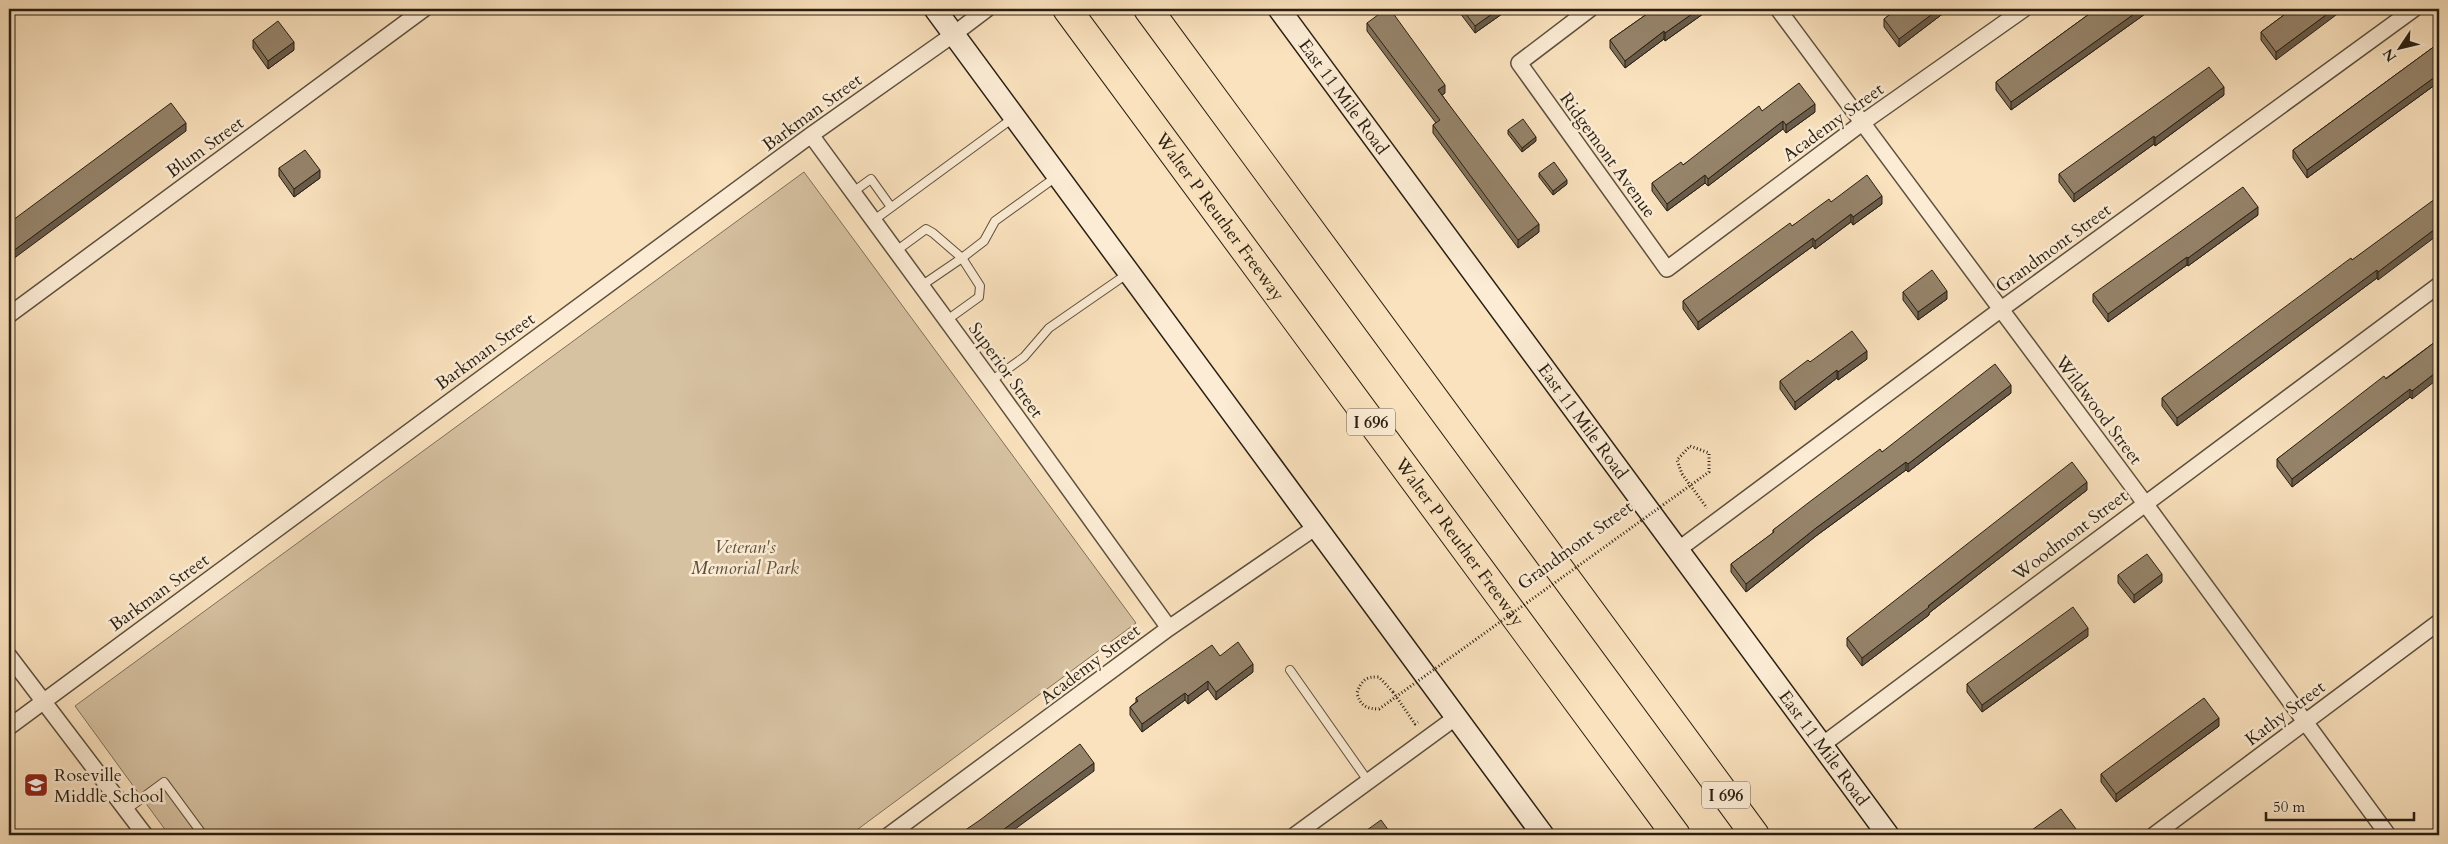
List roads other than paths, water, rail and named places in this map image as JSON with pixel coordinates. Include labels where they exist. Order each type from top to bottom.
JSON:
[{"type":"highway","name":"Walter P Reuther Freeway","points":[[1066,9],[1676,835]]},
{"type":"highway","name":"I 696","points":[[1148,9],[1755,835]]},
{"type":"main road","points":[[935,9],[1543,835]]},
{"type":"main road","name":"East 11 Mile Road","points":[[1279,9],[1679,549],[1888,835]]},
{"type":"street","name":"Blum Street","points":[[9,315],[424,9]]},
{"type":"street","name":"Barkman Street","points":[[9,727],[811,135],[987,9]]},
{"type":"street","name":"Ridgemont Avenue","points":[[1590,9],[1519,63],[1667,269]]},
{"type":"street","name":"Wildwood Street","points":[[1778,9],[2144,502],[2388,835]]},
{"type":"street","name":"Academy Street","points":[[1667,269],[1862,122],[2024,9]]},
{"type":"street","name":"Grandmont Street","points":[[1679,549],[1718,523],[2000,310],[2414,9]]},
{"type":"street","name":"Superior Street","points":[[811,135],[992,381],[1169,628]]},
{"type":"street","name":"Woodmont Street","points":[[1822,745],[2144,502],[2439,285]]},
{"type":"street","name":"Academy Street","points":[[890,835],[1169,628],[1316,528]]},
{"type":"street","name":"Kathy Street","points":[[2154,835],[2439,622]]},
{"type":"street","points":[[9,656],[145,835]]},
{"type":"street","points":[[1295,835],[1456,718]]},
{"type":"lane","points":[[874,220],[1014,116]]},
{"type":"lane","points":[[921,286],[984,241],[995,221],[1058,176]]},
{"type":"lane","points":[[853,192],[870,180],[891,207]]},
{"type":"lane","points":[[896,251],[926,229],[962,258],[980,286],[979,297],[947,320]]},
{"type":"lane","points":[[992,381],[1024,357],[1049,328],[1129,272]]},
{"type":"lane","points":[[1290,670],[1368,782]]},
{"type":"lane","points":[[126,810],[164,782],[203,835]]},
{"type":"place","name":"Roseville Middle School","points":[[36,785]]},
{"type":"park label","name":"Veteran's Memorial Park","points":[[745,557]]}]
